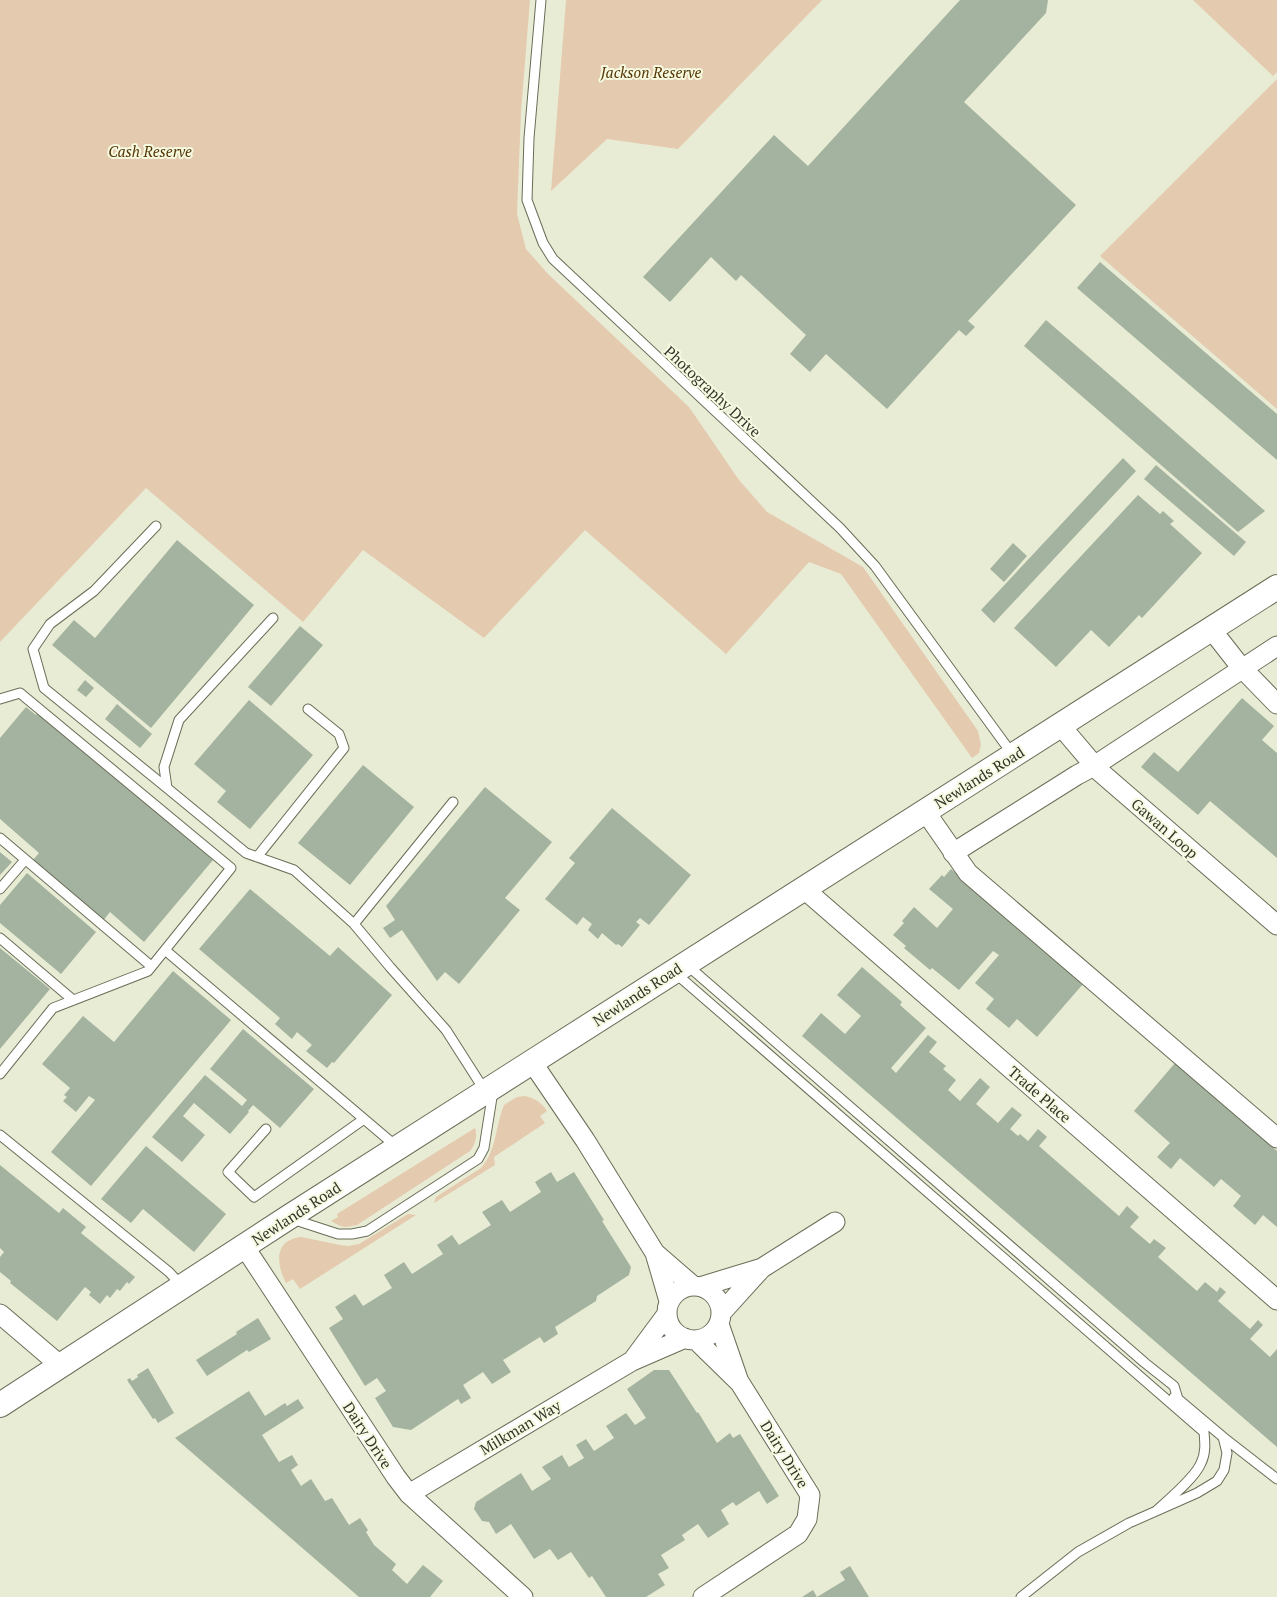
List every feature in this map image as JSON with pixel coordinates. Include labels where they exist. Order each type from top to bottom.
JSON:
[{"type":"street","name":"Newlands Road","points":[[0,1405],[289,1217],[1277,587]]},
{"type":"street","points":[[1211,629],[1242,668],[1277,704]]},
{"type":"street","points":[[953,853],[1077,774],[1094,766],[1277,646]]},
{"type":"street","name":"Gawan Loop","points":[[1060,725],[1094,766],[1277,925]]},
{"type":"street","points":[[925,811],[968,873],[1277,1138]]},
{"type":"street","name":"Trade Place","points":[[803,888],[1277,1300]]},
{"type":"street","points":[[532,1062],[585,1140],[655,1253],[672,1329],[691,1339],[710,1335],[720,1318],[762,1268]]},
{"type":"street","points":[[668,1307],[678,1290],[762,1268],[835,1222]]},
{"type":"street","name":"Dairy Drive","points":[[244,1246],[409,1494],[523,1597]]},
{"type":"street","points":[[655,1253],[697,1286],[716,1296],[720,1318]]},
{"type":"street","name":"Milkman Way","points":[[632,1361],[668,1307]]},
{"type":"street","points":[[0,1314],[61,1366]]},
{"type":"street","name":"Dairy Drive","points":[[703,1597],[788,1543],[798,1534],[808,1519],[810,1495],[740,1383],[720,1318]]},
{"type":"street","name":"Dairy Drive","points":[[691,1339],[740,1383]]},
{"type":"street","name":"Milkman Way","points":[[409,1494],[632,1361],[691,1339]]},
{"type":"lane","name":"Photography Drive","points":[[541,0],[529,138],[527,200],[543,244],[553,259],[840,528],[875,566],[1013,755]]},
{"type":"lane","points":[[156,526],[94,591],[50,624],[33,649],[44,688],[246,853],[294,870],[354,924],[390,968],[446,1030],[490,1089],[484,1148],[478,1159],[367,1231],[338,1234],[289,1217]]},
{"type":"lane","points":[[167,788],[164,767],[178,720],[273,618]]},
{"type":"lane","points":[[0,699],[20,693],[231,868],[148,971],[53,1008],[0,1074]]},
{"type":"lane","points":[[257,857],[344,748],[339,734],[308,709]]},
{"type":"lane","points":[[354,924],[453,802]]},
{"type":"lane","points":[[0,838],[151,966]]},
{"type":"lane","points":[[0,889],[25,860]]},
{"type":"lane","points":[[0,938],[74,1000]]},
{"type":"lane","points":[[165,950],[398,1148]]},
{"type":"lane","points":[[679,968],[1174,1386],[1178,1399],[1277,1479]]},
{"type":"lane","points":[[679,968],[1204,1432],[1205,1448],[1201,1464],[1184,1485],[1156,1511]]},
{"type":"lane","points":[[266,1130],[228,1172],[254,1197],[364,1120]]},
{"type":"lane","points":[[0,1135],[168,1272],[182,1287]]},
{"type":"lane","points":[[1021,1597],[1078,1552],[1129,1523],[1197,1493],[1217,1481],[1224,1470],[1227,1453],[1223,1437]]},
{"type":"green space","name":"Cash Reserve","points":[[0,0],[530,0],[521,112],[517,214],[526,249],[548,274],[689,407],[739,480],[767,512],[863,567],[978,731],[981,745],[979,753],[972,758],[841,574],[809,562],[726,654],[585,530],[484,638],[363,550],[303,622],[146,488],[0,642]]},
{"type":"green space","name":"Jackson Reserve","points":[[566,0],[822,0],[678,149],[607,139],[551,191]]},
{"type":"green space","points":[[1193,0],[1277,0],[1277,72],[1273,76]]},
{"type":"green space","points":[[1277,79],[1277,409],[1100,256]]},
{"type":"green space","points":[[524,1096],[537,1101],[545,1108],[547,1111],[540,1116],[545,1123],[494,1157],[495,1165],[434,1203],[436,1197],[481,1168],[493,1146],[504,1105],[517,1097]]},
{"type":"green space","points":[[475,1128],[476,1140],[470,1151],[357,1225],[346,1227],[331,1221],[338,1217],[337,1214]]},
{"type":"green space","points":[[408,1214],[416,1215],[300,1289],[293,1279],[286,1283],[279,1261],[282,1248],[292,1239],[301,1237],[348,1246],[359,1244]]},
{"type":"building","points":[[960,0],[1048,0],[1046,13],[964,102],[1076,205],[968,321],[975,327],[966,336],[959,330],[887,409],[826,354],[810,372],[790,354],[806,335],[741,275],[736,281],[711,257],[670,302],[643,277],[774,135],[808,166]]},
{"type":"building","points":[[1100,262],[1277,414],[1277,460],[1077,288]]},
{"type":"building","points":[[1046,320],[1265,511],[1238,532],[1024,346]]},
{"type":"building","points":[[1123,458],[1136,471],[994,623],[981,610]]},
{"type":"building","points":[[1156,465],[1246,542],[1234,556],[1144,479]]},
{"type":"building","points":[[1138,495],[1160,514],[1163,511],[1174,521],[1170,524],[1202,553],[1142,618],[1139,615],[1109,647],[1091,630],[1056,667],[1014,628]]},
{"type":"building","points":[[177,540],[254,605],[151,728],[52,645],[74,620],[95,638]]},
{"type":"building","points":[[1013,543],[1027,556],[1004,582],[990,569]]},
{"type":"building","points":[[300,626],[323,645],[271,706],[248,687]]},
{"type":"building","points":[[85,680],[94,688],[86,697],[77,690]]},
{"type":"building","points":[[1242,698],[1274,726],[1262,740],[1277,753],[1277,858],[1210,801],[1198,815],[1141,767],[1154,752],[1178,772]]},
{"type":"building","points":[[249,700],[313,755],[250,829],[217,802],[226,791],[194,764]]},
{"type":"building","points":[[117,704],[152,734],[140,748],[105,719]]},
{"type":"building","points":[[26,707],[36,715],[38,712],[213,860],[144,942],[110,912],[103,921],[32,861],[39,853],[0,819],[0,738]]},
{"type":"building","points":[[363,765],[414,807],[350,885],[298,843]]},
{"type":"building","points":[[485,787],[552,842],[505,898],[520,910],[459,984],[445,972],[437,981],[402,930],[390,938],[383,928],[395,920],[386,906]]},
{"type":"building","points":[[612,808],[691,875],[649,925],[640,918],[636,922],[640,925],[622,947],[618,944],[616,945],[602,933],[598,939],[588,930],[592,924],[583,917],[577,925],[545,899],[575,863],[569,858]]},
{"type":"building","points":[[0,852],[12,862],[0,875]]},
{"type":"building","points":[[951,869],[1083,984],[1037,1037],[1017,1019],[1009,1028],[986,1009],[994,999],[975,983],[999,955],[993,951],[959,990],[932,968],[930,970],[904,948],[906,946],[893,935],[904,923],[902,921],[914,907],[937,928],[953,909],[929,889],[942,875],[944,877]]},
{"type":"building","points":[[27,873],[96,932],[61,974],[0,923],[0,905]]},
{"type":"building","points":[[250,889],[330,956],[338,947],[392,995],[334,1063],[332,1062],[327,1068],[306,1051],[312,1045],[297,1032],[292,1039],[275,1024],[280,1018],[199,949]]},
{"type":"building","points":[[0,948],[50,989],[0,1049]]},
{"type":"building","points":[[862,967],[902,1002],[900,1005],[926,1028],[891,1068],[896,1073],[928,1035],[937,1042],[929,1052],[946,1066],[943,1069],[956,1080],[948,1090],[960,1101],[980,1078],[990,1087],[976,1104],[998,1123],[1012,1107],[1022,1115],[1010,1129],[1018,1136],[1020,1134],[1028,1141],[1038,1129],[1047,1137],[1039,1146],[1119,1216],[1127,1206],[1139,1217],[1130,1227],[1150,1244],[1154,1239],[1166,1248],[1158,1257],[1197,1291],[1205,1282],[1217,1292],[1220,1287],[1226,1292],[1218,1301],[1250,1329],[1258,1320],[1263,1325],[1250,1339],[1270,1357],[1277,1349],[1277,1447],[802,1036],[821,1013],[845,1034],[861,1016],[837,995]]},
{"type":"building","points":[[173,971],[231,1020],[91,1186],[51,1152],[95,1100],[89,1096],[76,1112],[63,1101],[67,1097],[64,1095],[70,1088],[42,1064],[83,1016],[114,1042]]},
{"type":"building","points":[[243,1029],[314,1089],[280,1128],[253,1105],[230,1134],[194,1103],[183,1116],[205,1135],[182,1162],[152,1137],[205,1075],[242,1106],[247,1100],[210,1069]]},
{"type":"building","points":[[1175,1063],[1277,1151],[1277,1227],[1263,1215],[1255,1225],[1233,1206],[1241,1196],[1221,1179],[1214,1187],[1180,1158],[1171,1169],[1157,1157],[1170,1143],[1134,1111]]},
{"type":"building","points":[[146,1146],[226,1214],[194,1252],[143,1209],[131,1223],[101,1199]]},
{"type":"building","points":[[0,1165],[59,1213],[63,1208],[86,1227],[81,1233],[135,1277],[129,1284],[127,1282],[120,1291],[117,1289],[110,1298],[107,1295],[100,1304],[89,1295],[91,1292],[85,1287],[57,1321],[10,1283],[11,1281],[0,1272],[0,1257],[4,1252],[0,1248]]},
{"type":"building","points":[[551,1172],[557,1182],[574,1172],[631,1267],[629,1275],[597,1296],[596,1301],[555,1327],[558,1334],[544,1343],[540,1337],[503,1360],[511,1372],[492,1384],[483,1372],[463,1385],[471,1398],[461,1404],[458,1399],[411,1430],[393,1427],[375,1398],[386,1391],[377,1378],[365,1386],[329,1328],[343,1319],[335,1307],[355,1294],[363,1306],[392,1288],[384,1275],[404,1262],[412,1274],[443,1254],[437,1245],[452,1235],[459,1245],[491,1225],[482,1212],[502,1200],[510,1212],[541,1192],[535,1182]]},
{"type":"building","points":[[258,1318],[271,1339],[249,1352],[247,1350],[207,1376],[196,1360]]},
{"type":"building","points":[[148,1368],[174,1413],[158,1423],[155,1418],[153,1419],[127,1380],[130,1378],[132,1381],[138,1377],[137,1375]]},
{"type":"building","points":[[654,1370],[669,1370],[717,1443],[730,1433],[733,1438],[740,1434],[779,1496],[767,1504],[759,1491],[736,1506],[733,1502],[721,1510],[729,1524],[708,1538],[698,1524],[682,1535],[685,1540],[661,1555],[669,1568],[658,1574],[665,1585],[646,1597],[606,1597],[592,1576],[589,1578],[571,1552],[558,1560],[550,1549],[534,1559],[511,1524],[496,1534],[489,1522],[482,1521],[474,1509],[476,1502],[521,1473],[532,1491],[551,1479],[542,1467],[562,1455],[569,1467],[584,1458],[576,1445],[586,1439],[594,1451],[614,1438],[606,1426],[626,1413],[635,1425],[646,1418],[627,1389]]},
{"type":"building","points":[[249,1391],[265,1416],[285,1403],[287,1406],[298,1399],[304,1408],[262,1435],[279,1462],[292,1455],[298,1465],[291,1470],[301,1486],[311,1479],[325,1501],[332,1498],[349,1525],[360,1518],[368,1530],[366,1532],[374,1545],[396,1564],[392,1570],[407,1584],[423,1565],[443,1581],[430,1597],[359,1597],[175,1438]]},
{"type":"building","points":[[850,1566],[869,1597],[817,1597],[845,1580],[840,1572]]},
{"type":"building","points":[[813,1590],[817,1597],[802,1597]]}]
